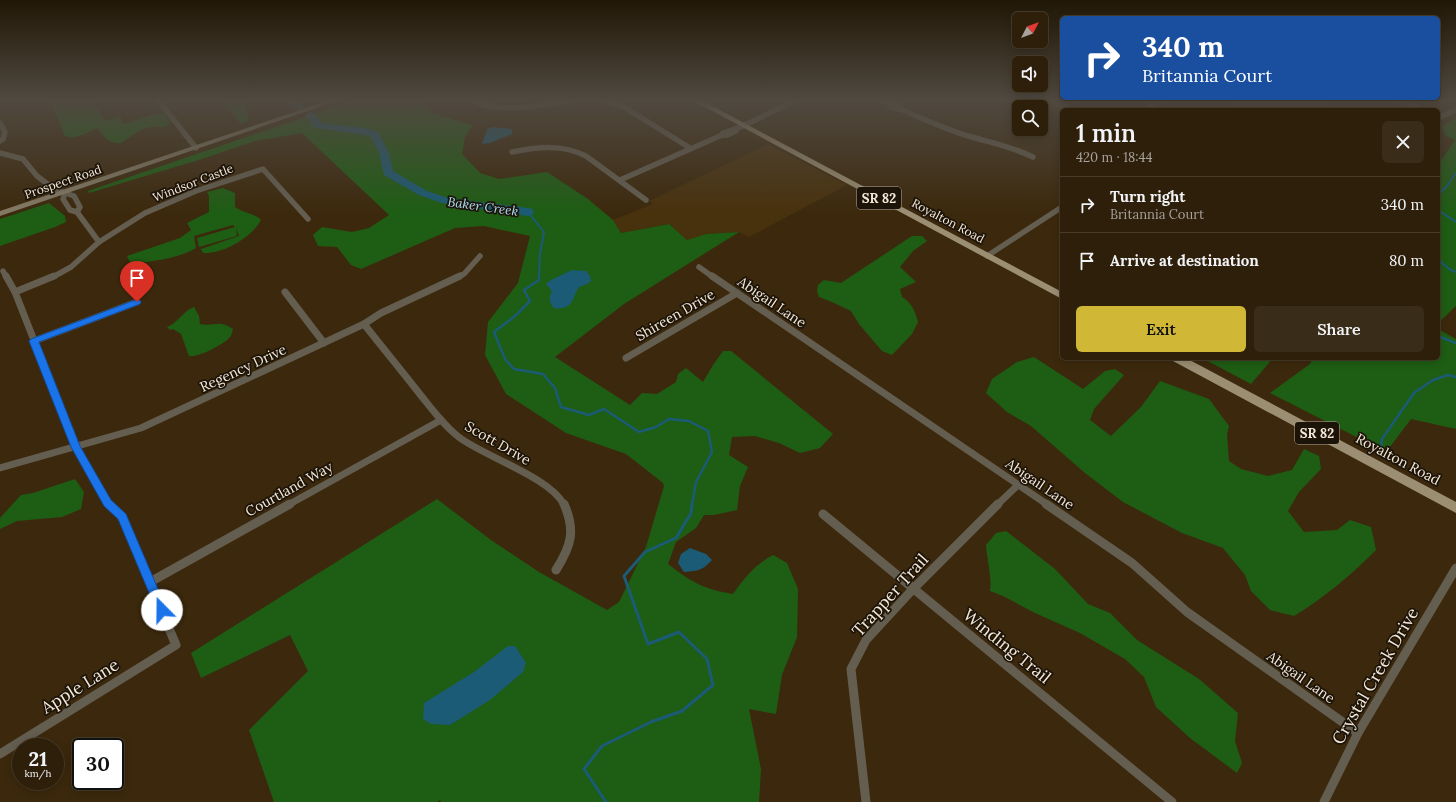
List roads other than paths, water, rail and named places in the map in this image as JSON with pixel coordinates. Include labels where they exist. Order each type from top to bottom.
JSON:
[{"type":"main road","name":"Royalton Road","points":[[758,137],[1060,295]]},
{"type":"main road","name":"Royalton Road","points":[[1181,360],[1456,508]]},
{"type":"street","points":[[188,137],[196,148]]},
{"type":"street","name":"Prospect Road","points":[[0,214],[227,137]]},
{"type":"street","points":[[673,137],[690,148]]},
{"type":"street","points":[[620,180],[716,137]]},
{"type":"street","points":[[973,137],[1019,150],[1033,157]]},
{"type":"street","points":[[512,152],[545,146],[570,149],[586,156],[646,200]]},
{"type":"street","points":[[0,153],[23,159],[36,176],[54,189],[74,196],[80,207],[77,212]]},
{"type":"street","name":"Windsor Castle","points":[[15,292],[50,278],[71,267],[99,242],[145,213],[217,183],[263,170],[308,219]]},
{"type":"street","points":[[64,193],[63,199],[70,210],[77,212],[99,242]]},
{"type":"street","points":[[987,256],[994,253],[1060,208]]},
{"type":"street","name":"Regency Drive","points":[[0,468],[141,428],[364,324],[381,313],[464,274],[480,256]]},
{"type":"street","name":"Abigail Lane","points":[[700,267],[1132,563],[1187,612],[1358,734]]},
{"type":"street","points":[[3,271],[15,292],[76,447],[108,503],[122,517],[150,582]]},
{"type":"street","points":[[285,292],[324,343]]},
{"type":"street","name":"Shireen Drive","points":[[626,358],[737,293]]},
{"type":"street","points":[[34,341],[137,302]]},
{"type":"street","name":"Scott Drive","points":[[364,324],[441,420],[460,438],[496,459],[545,484],[562,501],[569,516],[571,536],[566,553],[556,570]]},
{"type":"street","name":"Courtland Way","points":[[150,582],[441,420]]},
{"type":"street","name":"Trapper Trail","points":[[866,802],[851,669],[866,640],[913,589],[1018,485]]},
{"type":"street","name":"Winding Trail","points":[[823,514],[1172,802]]},
{"type":"street","name":"Crystal Creek Drive","points":[[1324,802],[1358,734],[1456,568]]},
{"type":"street","name":"Apple Lane","points":[[0,754],[176,645],[150,582]]},
{"type":"water","points":[[484,137],[504,137],[490,143],[482,144]]},
{"type":"water","points":[[572,270],[586,271],[590,276],[591,281],[579,287],[569,305],[555,309],[551,305],[550,301],[552,291],[546,284]]},
{"type":"water","points":[[690,548],[706,554],[712,560],[700,569],[684,572],[678,563],[681,554]]},
{"type":"water","points":[[508,646],[515,646],[526,663],[523,672],[490,700],[450,725],[431,724],[423,719],[424,703],[474,672]]},
{"type":"waterway","name":"Baker Creek","points":[[376,137],[384,153],[388,173],[423,193],[446,201],[528,212]]},
{"type":"waterway","points":[[1440,193],[1456,173]]},
{"type":"waterway","points":[[1440,211],[1456,222]]},
{"type":"waterway","points":[[528,212],[544,232],[540,254],[539,277]]},
{"type":"waterway","points":[[1440,261],[1449,269],[1456,272]]},
{"type":"waterway","points":[[539,277],[539,280],[524,290],[530,301],[515,316],[494,332],[505,359],[514,369],[543,374],[555,388],[561,407],[589,415],[604,409],[639,432],[656,427],[669,419],[689,421],[708,431],[712,452],[696,482],[692,505]]},
{"type":"waterway","points":[[1440,337],[1456,343]]},
{"type":"waterway","points":[[1380,452],[1382,439],[1414,393],[1433,380],[1448,375],[1456,377]]},
{"type":"waterway","points":[[606,802],[584,769],[602,746],[651,722],[682,711],[713,685],[707,659],[679,632],[648,644],[624,576],[645,552],[676,538],[691,513],[692,504]]}]
